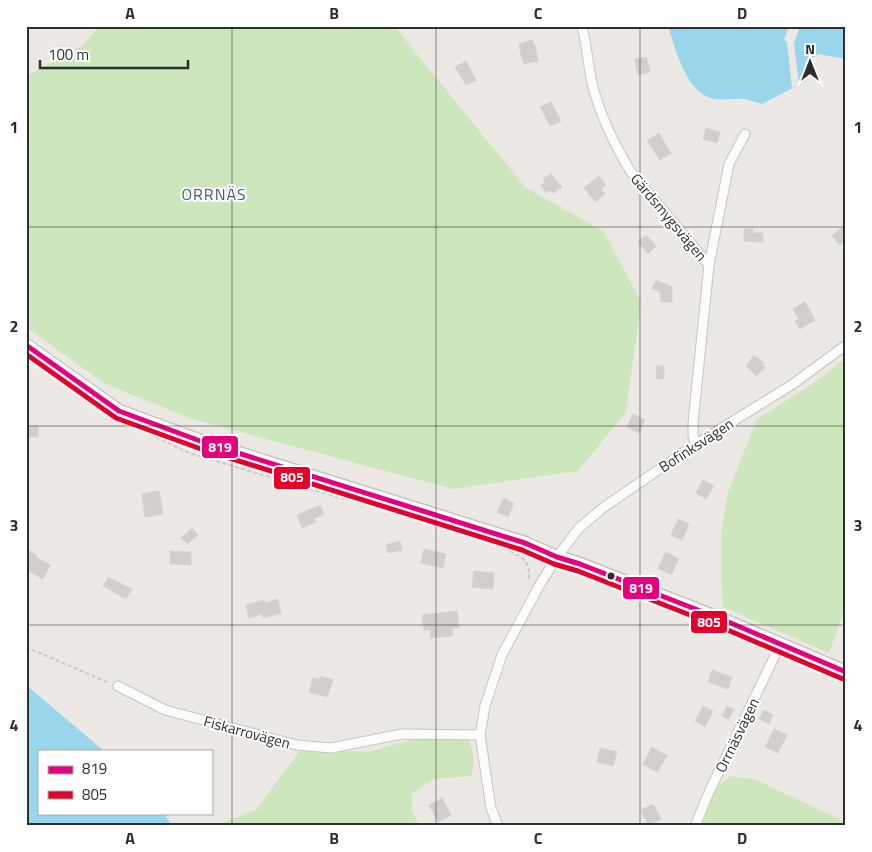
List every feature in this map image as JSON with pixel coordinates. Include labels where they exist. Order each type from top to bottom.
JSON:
[{"type":"main road","points":[[26,345],[119,411],[203,442],[525,543],[557,557],[580,564],[717,617],[846,672]]},
{"type":"street","name":"Gärdsmygsvägen","points":[[582,26],[589,68],[600,110],[622,157],[631,172],[709,265],[693,423],[696,444]]},
{"type":"street","points":[[709,265],[729,164],[745,134]]},
{"type":"street","name":"Bofinksvägen","points":[[498,826],[491,808],[480,735],[485,706],[502,656],[539,586],[557,557],[579,528],[604,507],[696,444],[793,384],[846,345]]},
{"type":"street","name":"Orrnäsvägen","points":[[695,826],[709,792],[780,645]]},
{"type":"street","name":"Fiskarrovägen","points":[[118,686],[165,710],[297,745],[331,748],[402,734],[480,735]]},
{"type":"path","points":[[26,647],[50,659],[118,686]]},
{"type":"green space","points":[[99,26],[394,26],[525,187],[604,232],[641,302],[626,412],[578,471],[453,489],[192,419],[105,384],[26,327],[26,77],[83,45]]},
{"type":"green space","points":[[846,358],[846,605],[829,653],[723,607],[721,533],[728,492],[757,419],[808,387]]},
{"type":"green space","points":[[466,737],[471,746],[473,756],[472,776],[434,779],[412,794],[412,811],[420,826],[215,826],[257,809],[301,749],[369,752],[414,739]]},
{"type":"green space","points":[[731,776],[757,780],[846,822],[846,826],[701,826],[717,787]]},
{"type":"water","points":[[668,26],[846,26],[846,59],[818,54],[805,62],[806,81],[762,104],[743,99],[715,99],[702,94],[688,78],[678,57]]},
{"type":"water","points":[[26,685],[103,750],[38,750],[38,814],[165,814],[172,826],[26,826]]},
{"type":"pier","points":[[789,26],[799,29],[794,44],[799,84],[792,88],[787,42],[784,40]]},
{"type":"building","points":[[532,40],[535,45],[538,61],[524,64],[519,44]]},
{"type":"building","points":[[646,57],[650,72],[638,75],[635,59]]},
{"type":"building","points":[[466,61],[476,80],[466,85],[455,67]]},
{"type":"building","points":[[551,102],[561,121],[550,126],[540,107]]},
{"type":"building","points":[[706,128],[720,132],[717,143],[703,139]]},
{"type":"building","points":[[659,133],[671,153],[660,160],[647,141]]},
{"type":"building","points":[[551,174],[562,187],[553,193],[550,190],[546,193],[541,185],[545,183],[543,179]]},
{"type":"building","points":[[599,176],[606,185],[601,189],[605,194],[595,202],[584,188]]},
{"type":"building","points":[[846,224],[846,240],[840,245],[832,236]]},
{"type":"building","points":[[744,229],[753,229],[753,233],[763,233],[763,242],[744,241]]},
{"type":"building","points":[[646,235],[656,246],[648,254],[638,242]]},
{"type":"building","points":[[656,280],[672,287],[672,302],[661,302],[660,292],[652,288]]},
{"type":"building","points":[[805,302],[815,320],[800,329],[795,321],[799,319],[793,309]]},
{"type":"building","points":[[754,355],[764,363],[762,365],[765,367],[757,376],[746,366]]},
{"type":"building","points":[[657,366],[664,366],[664,379],[656,379]]},
{"type":"building","points":[[633,414],[645,420],[639,433],[627,427]]},
{"type":"building","points":[[26,426],[38,426],[38,437],[26,437]]},
{"type":"building","points":[[703,480],[714,486],[706,499],[696,493]]},
{"type":"building","points":[[159,491],[163,514],[145,517],[142,494]]},
{"type":"building","points":[[504,498],[514,503],[508,517],[497,512]]},
{"type":"building","points":[[320,505],[324,514],[314,519],[316,522],[302,528],[297,515]]},
{"type":"building","points":[[678,519],[689,524],[682,540],[671,535]]},
{"type":"building","points":[[192,528],[198,535],[187,544],[181,538]]},
{"type":"building","points":[[400,541],[402,550],[388,553],[386,545]]},
{"type":"building","points":[[26,549],[50,565],[43,579],[26,570]]},
{"type":"building","points":[[424,549],[446,554],[443,568],[421,563]]},
{"type":"building","points":[[170,551],[191,552],[191,565],[170,564]]},
{"type":"building","points":[[666,552],[679,559],[671,575],[658,568]]},
{"type":"building","points":[[474,571],[494,573],[493,589],[472,587]]},
{"type":"building","points":[[108,577],[132,589],[126,599],[103,586]]},
{"type":"building","points":[[278,599],[281,613],[263,618],[262,614],[249,618],[246,605],[264,600],[265,603]]},
{"type":"building","points":[[457,611],[459,628],[452,628],[453,636],[431,638],[430,630],[424,630],[422,615]]},
{"type":"building","points":[[712,670],[732,677],[728,689],[708,682]]},
{"type":"building","points":[[321,676],[333,680],[327,697],[309,692],[313,678],[319,680]]},
{"type":"building","points":[[703,706],[713,711],[705,727],[695,721]]},
{"type":"building","points":[[727,706],[734,709],[729,719],[722,716]]},
{"type":"building","points":[[764,710],[773,715],[769,724],[759,719]]},
{"type":"building","points":[[774,729],[787,735],[778,753],[765,747]]},
{"type":"building","points":[[652,747],[667,756],[657,772],[643,764]]},
{"type":"building","points":[[600,748],[617,752],[613,766],[597,762]]},
{"type":"building","points":[[442,798],[451,815],[438,822],[429,805]]},
{"type":"building","points":[[653,804],[661,819],[648,825],[641,810]]},
{"type":"transit line","name":"819","points":[[26,345],[119,411],[203,442],[525,543],[726,621],[846,672]]},
{"type":"transit line","name":"805","points":[[26,354],[116,418],[201,449],[522,550],[723,628],[843,679]]},
{"type":"district","name":"ORRNÄS","points":[[214,194]]}]
